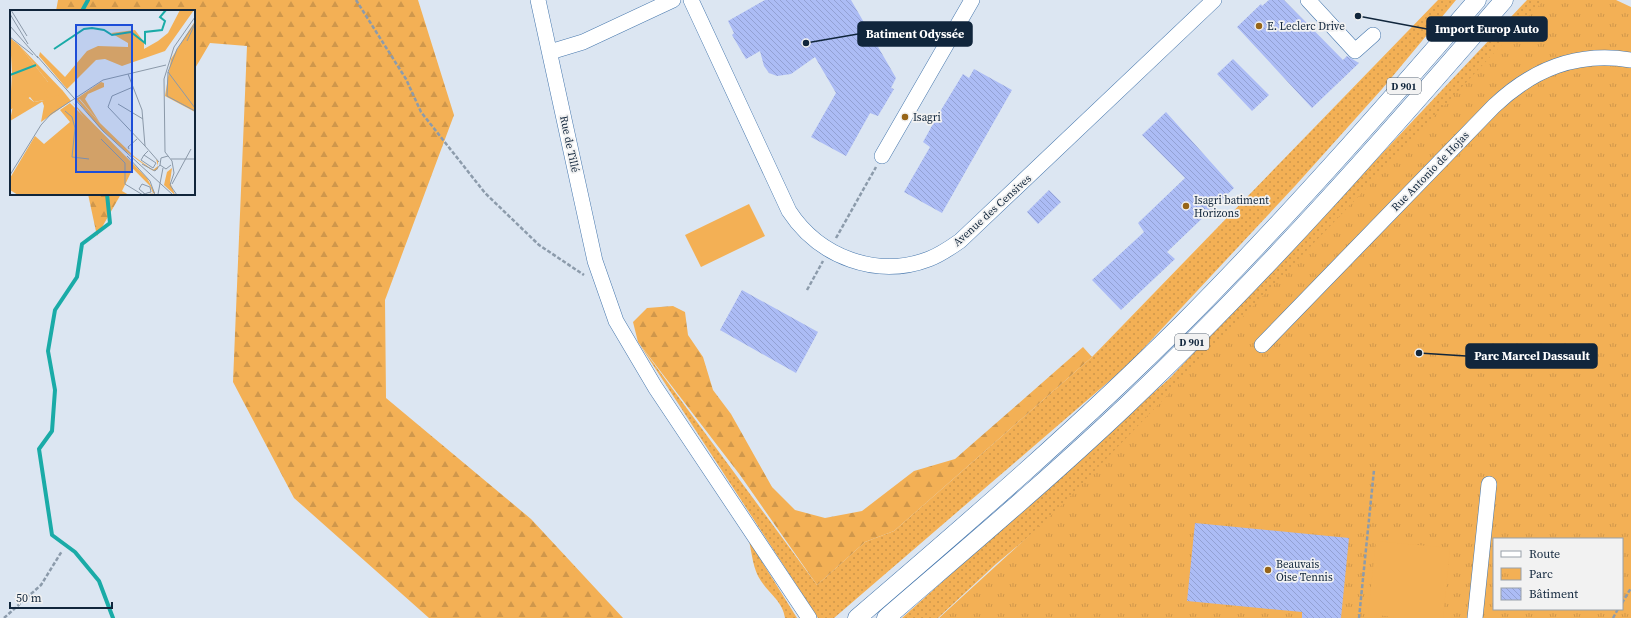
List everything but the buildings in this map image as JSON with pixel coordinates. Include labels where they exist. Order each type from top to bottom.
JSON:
[{"type":"main road","points":[[1329,170],[1377,101],[1462,0]]},
{"type":"main road","name":"D 901","points":[[858,618],[1086,417],[1200,306],[1329,170],[1477,0]]},
{"type":"main road","name":"D 901","points":[[886,618],[1064,464],[1176,358],[1319,210],[1454,59],[1504,0]]},
{"type":"main road","points":[[1454,59],[1516,0]]},
{"type":"street","name":"Rue de Tillé","points":[[538,0],[592,247],[603,288],[616,320],[645,372],[809,618]]},
{"type":"street","points":[[550,52],[583,42],[673,0]]},
{"type":"street","name":"Avenue des Censives","points":[[691,0],[789,211],[809,236],[829,250],[861,263],[897,266],[930,259],[950,248],[970,233],[1214,0]]},
{"type":"street","points":[[882,156],[972,0]]},
{"type":"street","points":[[1308,0],[1355,51],[1373,35]]},
{"type":"street","name":"Rue Antonio de Hojas","points":[[1262,345],[1494,106],[1522,82],[1543,70],[1579,60],[1603,58],[1631,60]]},
{"type":"street","points":[[1475,618],[1489,484]]},
{"type":"path","points":[[356,0],[406,79],[421,112],[485,193],[539,245],[603,288]]},
{"type":"path","points":[[807,290],[882,156]]},
{"type":"path","points":[[1359,618],[1374,470]]},
{"type":"path","points":[[4,618],[41,585],[62,551]]},
{"type":"path","points":[[1623,601],[1631,588]]},
{"type":"green space","points":[[58,0],[418,0],[454,115],[385,300],[386,398],[531,519],[623,618],[429,618],[294,498],[233,382],[247,46],[210,43],[195,68],[195,10],[56,10]]},
{"type":"green space","points":[[1438,0],[1456,0],[1382,89],[1295,186],[1128,365],[834,618],[818,618],[638,342],[817,585],[865,542],[894,531],[1092,357]]},
{"type":"green space","points":[[1527,0],[1558,0],[1096,480],[996,564],[938,618],[902,618],[1170,378]]},
{"type":"green space","points":[[1544,0],[1616,0],[1631,7],[1631,618],[939,618],[1056,511],[1359,196]]},
{"type":"green space","points":[[88,195],[120,195],[97,236]]},
{"type":"green space","points":[[749,204],[765,236],[701,267],[685,235]]},
{"type":"green space","points":[[673,306],[685,312],[688,335],[703,357],[713,390],[731,414],[772,487],[795,510],[825,518],[862,511],[914,471],[955,459],[1083,347],[1092,357],[894,531],[865,542],[817,585],[740,475],[638,342],[633,322],[647,308]]},
{"type":"green space","points":[[749,541],[797,618],[785,618],[779,602],[758,577],[754,567]]},
{"type":"green space","points":[[1376,541],[1450,548],[1443,618],[1402,618],[1368,614]]},
{"type":"waterway","points":[[83,10],[88,0]]},
{"type":"waterway","points":[[107,195],[110,223],[82,244],[77,277],[55,310],[48,351],[55,390],[52,431],[39,449],[52,535],[75,552],[99,581],[113,618]]},
{"type":"place","name":"Import Europ Auto","points":[[1358,16]]},
{"type":"place","name":"E. Leclerc Drive","points":[[1259,26]]},
{"type":"place","name":"Batiment Odyssée","points":[[806,43]]},
{"type":"place","name":"Isagri","points":[[905,117]]},
{"type":"place","name":"Isagri batiment Horizons","points":[[1186,206]]},
{"type":"place","name":"Parc Marcel Dassault","points":[[1419,353]]},
{"type":"place","name":"Beauvais Oise Tennis","points":[[1268,570]]}]
